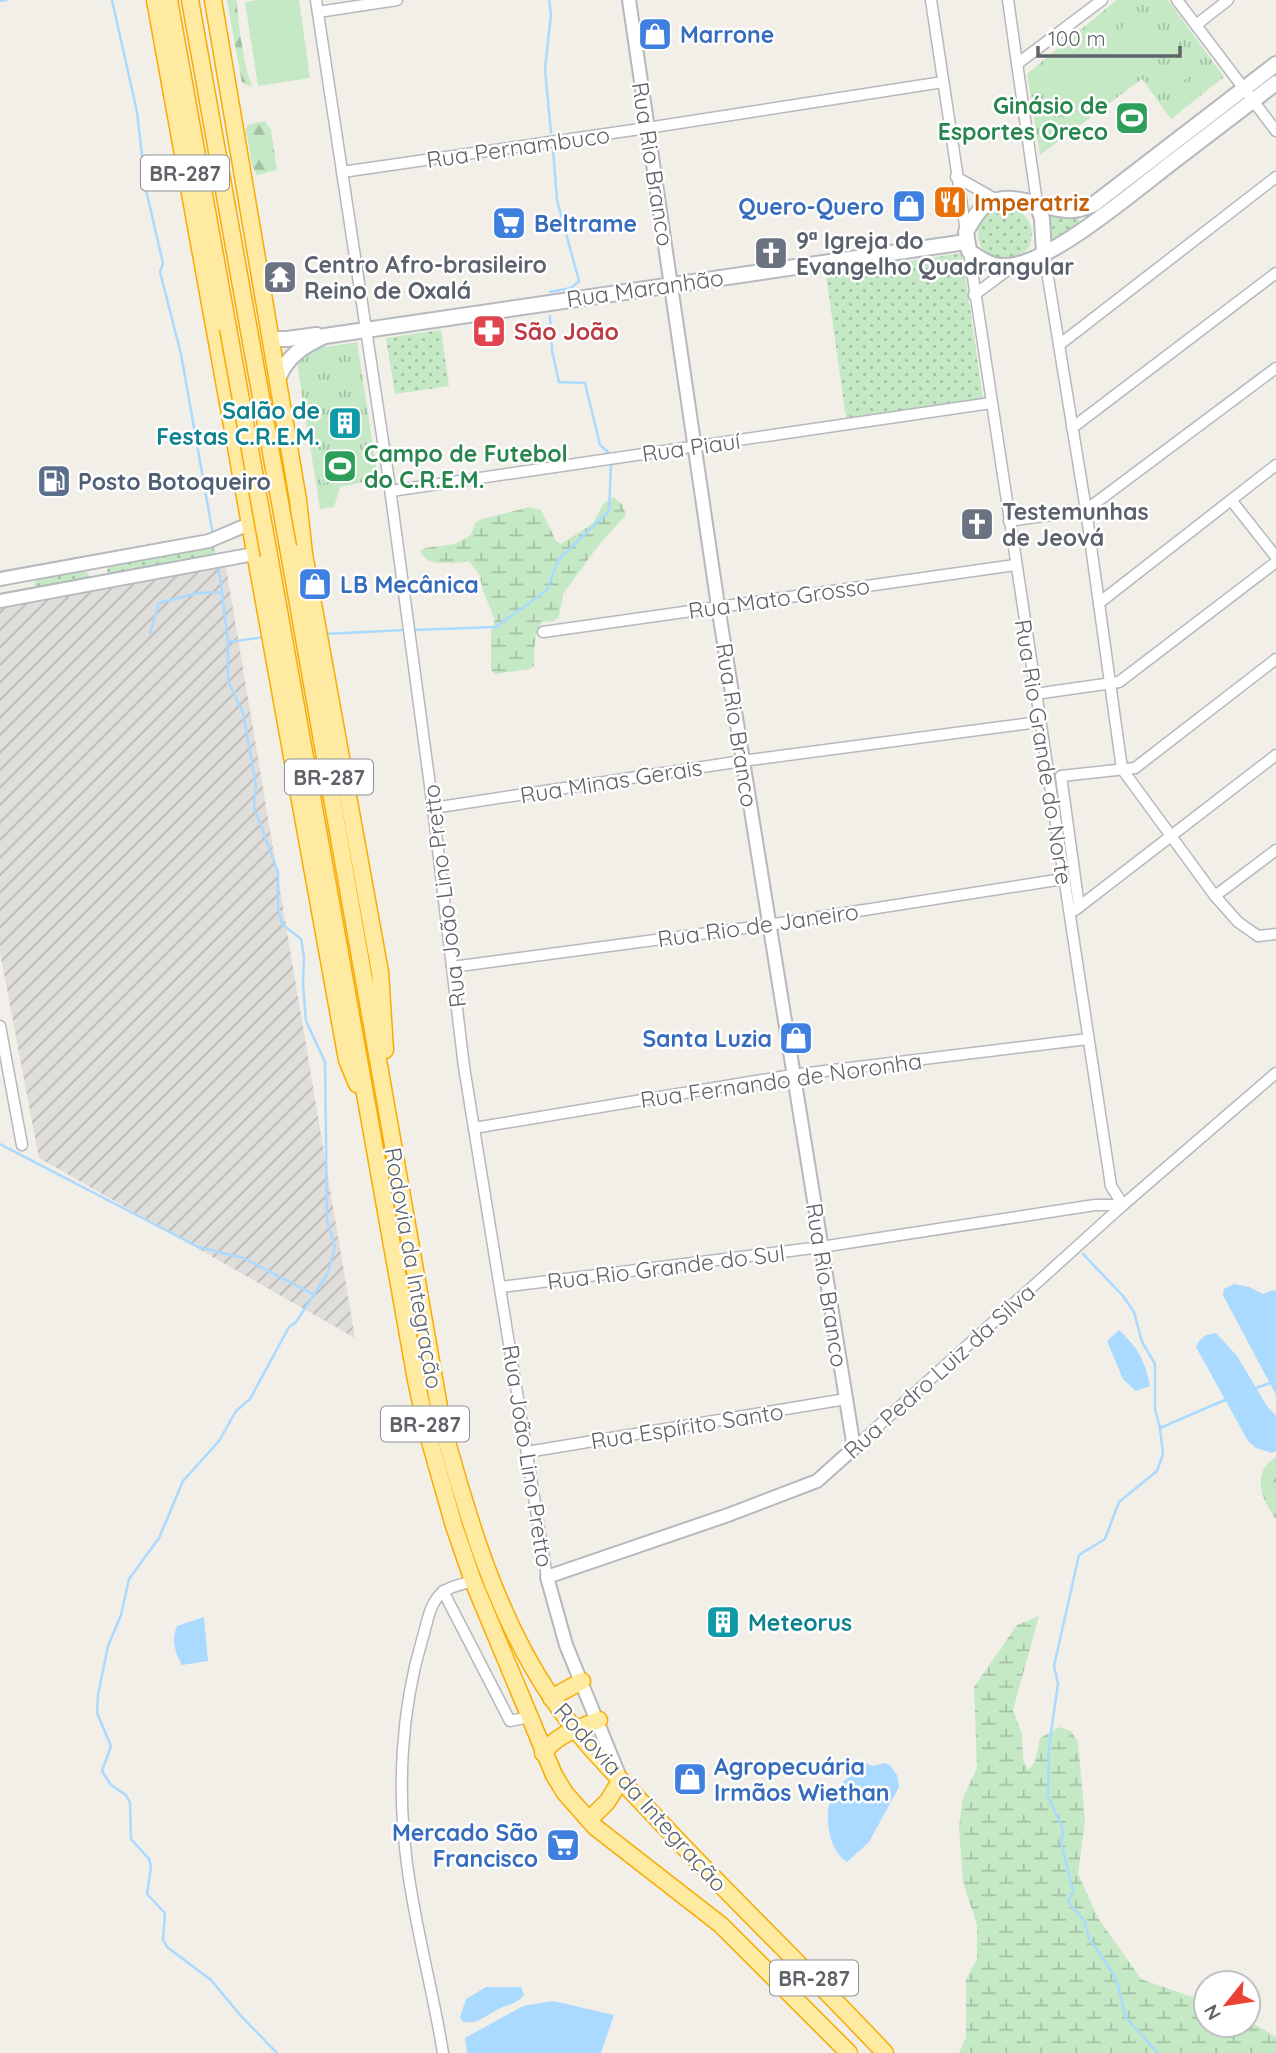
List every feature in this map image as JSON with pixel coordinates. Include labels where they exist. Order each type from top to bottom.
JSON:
[{"type":"highway","name":"BR-287","points":[[155,0],[249,524],[262,555]]},
{"type":"highway","name":"BR-287","points":[[169,0],[228,328],[262,555]]},
{"type":"highway","name":"Rodovia da Integração","points":[[190,0],[365,979],[432,1376],[468,1516],[518,1642],[551,1698],[575,1730],[682,1846],[885,2053]]},
{"type":"highway","name":"BR-287","points":[[213,0],[278,379],[302,537],[380,972],[387,1113]]},
{"type":"highway","points":[[216,347],[271,339]]},
{"type":"highway","points":[[262,555],[302,537]]},
{"type":"highway","name":"Rodovia da Integração","points":[[262,555],[427,1431],[473,1581],[543,1753],[565,1793],[589,1820],[721,1925],[849,2053]]},
{"type":"highway","points":[[551,1698],[582,1681]]},
{"type":"highway","points":[[543,1753],[557,1738],[599,1720]]},
{"type":"highway","points":[[589,1820],[607,1802],[621,1780]]},
{"type":"main road","points":[[1276,64],[1248,94],[1092,223],[1044,253],[1015,265],[1003,266],[991,264],[967,242],[985,205],[997,200],[1037,203],[1070,211],[1094,204],[1248,94],[1276,83]]},
{"type":"main road","points":[[1037,203],[1042,219],[1044,253]]},
{"type":"main road","name":"Rua Maranhão","points":[[271,339],[325,336],[967,242]]},
{"type":"main road","name":"Rua Maranhão","points":[[278,379],[284,363],[296,351],[325,336]]},
{"type":"street","name":"Rua João Lino Pretto","points":[[316,0],[391,491],[464,1067],[547,1577],[566,1645],[599,1720],[621,1780]]},
{"type":"street","points":[[318,12],[397,0]]},
{"type":"street","name":"Rua Rio Branco","points":[[629,0],[718,606],[854,1448]]},
{"type":"street","name":"Rua Rio Grande do Norte","points":[[931,0],[1111,1186],[1123,1205]]},
{"type":"street","points":[[1008,0],[1037,203]]},
{"type":"street","points":[[1017,64],[1102,0]]},
{"type":"street","points":[[1177,0],[1276,131]]},
{"type":"street","points":[[1196,25],[1228,0]]},
{"type":"street","name":"Rua Pernambuco","points":[[342,172],[943,82]]},
{"type":"street","points":[[956,177],[997,200]]},
{"type":"street","points":[[1059,345],[1276,177]]},
{"type":"street","points":[[1044,253],[1086,510],[1122,769],[1215,896],[1238,922],[1258,936],[1276,934]]},
{"type":"street","points":[[974,295],[1015,265]]},
{"type":"street","points":[[1072,428],[1276,273]]},
{"type":"street","points":[[1009,521],[1086,510],[1276,368]]},
{"type":"street","name":"Rua Piauí","points":[[391,491],[991,403]]},
{"type":"street","points":[[1099,603],[1276,465]]},
{"type":"street","points":[[1035,694],[1119,682],[1276,560],[1231,500]]},
{"type":"street","points":[[0,579],[209,541],[249,524]]},
{"type":"street","points":[[0,601],[262,555]]},
{"type":"street","name":"Rua Mato Grosso","points":[[543,632],[1015,565]]},
{"type":"street","points":[[1079,907],[1061,776],[1135,768],[1276,659]]},
{"type":"street","name":"Rua Minas Gerais","points":[[433,808],[743,761],[1039,722]]},
{"type":"street","points":[[1069,915],[1276,755]]},
{"type":"street","points":[[1215,896],[1276,850]]},
{"type":"street","name":"Rua Rio de Janeiro","points":[[452,967],[768,925],[1063,879]]},
{"type":"street","points":[[0,1026],[22,1145]]},
{"type":"street","name":"Rua Fernando de Noronha","points":[[474,1128],[792,1075],[1088,1039]]},
{"type":"street","name":"Rua Pedro Luiz da Silva","points":[[547,1577],[728,1515],[817,1481],[1123,1205],[1276,1073]]},
{"type":"street","name":"Rua Rio Grande do Sul","points":[[501,1287],[821,1247],[1095,1205],[1123,1205]]},
{"type":"street","name":"Rua Espírito Santo","points":[[527,1452],[846,1399]]},
{"type":"street","points":[[443,2053],[407,1863],[402,1813],[406,1712],[419,1650],[433,1605],[443,1591],[473,1581]]},
{"type":"street","points":[[443,1591],[510,1721],[528,1717]]},
{"type":"shaded area","points":[[226,567],[355,1338],[39,1158],[0,953],[0,608]]},
{"type":"green space","points":[[227,0],[237,0],[244,58],[253,87],[242,83]]},
{"type":"green space","points":[[299,0],[310,78],[258,86],[245,2]]},
{"type":"green space","points":[[1117,0],[1168,0],[1224,77],[1171,119],[1142,79],[1040,155],[1027,74]]},
{"type":"green space","points":[[1136,16],[1157,42],[1122,71],[1102,45]]},
{"type":"green space","points":[[1092,42],[1118,75],[1068,115],[1042,83]]},
{"type":"green space","points":[[1178,66],[1187,78],[1167,93],[1158,82]]},
{"type":"green space","points":[[265,121],[271,130],[277,170],[257,175],[245,131],[248,125]]},
{"type":"green space","points":[[1005,207],[1024,215],[1032,234],[1024,253],[1005,261],[986,253],[978,234],[986,215]]},
{"type":"green space","points":[[1045,212],[1080,215],[1078,225],[1050,242]]},
{"type":"green space","points":[[962,253],[983,399],[846,418],[826,274]]},
{"type":"green space","points":[[441,330],[449,386],[395,394],[386,338]]},
{"type":"green space","points":[[357,342],[378,479],[340,487],[334,507],[320,509],[297,363],[313,349]]},
{"type":"green space","name":"Campo de Futebol do C.R.E.M.","points":[[357,448],[363,476],[323,483],[318,455]]},
{"type":"green space","points":[[613,497],[622,504],[626,515],[598,546],[563,594],[559,617],[554,621],[542,622],[539,626],[534,648],[534,666],[530,669],[495,674],[491,670],[491,632],[495,620],[480,576],[469,561],[433,562],[425,558],[420,551],[455,544],[471,535],[475,523],[479,520],[529,507],[541,510],[556,541],[561,544],[593,523],[604,503]]},
{"type":"green space","points":[[214,548],[216,557],[110,576],[107,571],[109,565]]},
{"type":"green space","points":[[78,571],[87,572],[89,576],[86,581],[37,590],[34,585],[36,579]]},
{"type":"green space","points":[[1276,1457],[1276,1520],[1266,1504],[1261,1478],[1268,1463]]},
{"type":"green space","points":[[1039,1616],[1013,1710],[1022,1734],[1023,1759],[1028,1770],[1035,1762],[1040,1738],[1060,1727],[1071,1731],[1078,1742],[1085,1821],[1078,1874],[1098,1918],[1141,1979],[1192,1997],[1192,2039],[1262,2039],[1262,2028],[1276,2037],[1276,2053],[959,2053],[966,2037],[966,1980],[977,1959],[977,1925],[963,1882],[959,1826],[963,1798],[977,1768],[974,1687],[1017,1625]]},
{"type":"water","points":[[1234,1284],[1263,1294],[1276,1291],[1276,1395],[1223,1295],[1224,1289]]},
{"type":"water","points":[[1119,1330],[1140,1355],[1150,1386],[1136,1391],[1123,1379],[1107,1341]]},
{"type":"water","points":[[1216,1333],[1237,1356],[1276,1416],[1276,1451],[1272,1453],[1256,1448],[1248,1441],[1196,1347],[1204,1337]]},
{"type":"water","points":[[204,1617],[208,1661],[182,1665],[175,1646],[177,1626]]},
{"type":"water","points":[[861,1761],[873,1766],[884,1763],[890,1765],[897,1775],[899,1787],[869,1842],[847,1862],[840,1856],[831,1839],[829,1807],[835,1790]]},
{"type":"water","points":[[486,1987],[521,1987],[524,1995],[516,2002],[477,2021],[462,2021],[460,2017],[466,1999]]},
{"type":"water","points":[[553,2001],[614,2015],[601,2053],[467,2053],[465,2038],[523,2006]]},
{"type":"waterway","points":[[0,1],[6,0]]},
{"type":"waterway","points":[[112,0],[137,112],[146,190],[163,263],[160,272],[181,354],[213,535]]},
{"type":"waterway","points":[[549,0],[551,14],[545,69],[551,133]]},
{"type":"waterway","points":[[550,292],[571,288],[579,281],[557,200],[553,149]]},
{"type":"waterway","points":[[550,316],[552,351],[559,382],[585,383],[600,445],[608,452]]},
{"type":"waterway","points":[[412,630],[496,627],[547,590],[558,560],[609,511],[611,463]]},
{"type":"waterway","points":[[218,566],[222,590]]},
{"type":"waterway","points":[[150,633],[159,603],[198,593],[222,592],[228,642],[228,681],[243,713],[256,786],[254,807],[278,872],[278,908],[282,924],[301,939],[306,1021],[325,1062],[327,1221],[335,1246],[328,1273],[296,1322],[289,1327],[250,1399],[236,1411],[219,1441],[183,1481],[159,1538],[129,1579],[121,1615],[108,1646],[98,1695],[97,1713],[111,1746],[102,1771],[111,1785],[126,1795],[130,1803],[131,1839],[149,1859],[151,1867],[147,1894],[165,1913],[163,1939],[167,1947],[211,1980],[277,2053]]},
{"type":"waterway","points":[[324,634],[405,630]]},
{"type":"waterway","points":[[228,642],[265,637]]},
{"type":"waterway","points":[[0,1144],[198,1247],[243,1258],[315,1295]]},
{"type":"waterway","points":[[1083,1254],[1123,1296],[1134,1312],[1142,1342],[1155,1364],[1155,1409],[1163,1454],[1157,1471],[1119,1502],[1105,1539],[1079,1555],[1054,1666],[1058,1684],[1049,1746],[1048,1796],[1063,1830],[1061,1842],[1073,1891],[1068,1902],[1084,1920],[1089,1938],[1116,1978],[1126,2018],[1158,2053]]},
{"type":"waterway","points":[[1253,1389],[1276,1381]]},
{"type":"waterway","points":[[1160,1428],[1227,1399]]},
{"type":"place","name":"Marrone","points":[[655,34]]},
{"type":"place","name":"Ginásio de Esportes Oreco","points":[[1132,118]]},
{"type":"place","name":"Imperatriz","points":[[950,202]]},
{"type":"place","name":"Quero-Quero","points":[[909,206]]},
{"type":"place","name":"Beltrame","points":[[509,223]]},
{"type":"place","name":"9ª Igreja do Evangelho Quadrangular","points":[[771,253]]},
{"type":"place","name":"Centro Afro-brasileiro Reino de Oxalá","points":[[280,277]]},
{"type":"place","name":"São João","points":[[489,331]]},
{"type":"place","name":"Salão de Festas C.R.E.M.","points":[[345,423]]},
{"type":"place","name":"Campo de Futebol do C.R.E.M.","points":[[340,466]]},
{"type":"place","name":"Posto Botoqueiro","points":[[54,481]]},
{"type":"place","name":"Testemunhas de Jeová","points":[[977,524]]},
{"type":"place","name":"LB Mecânica","points":[[315,584]]},
{"type":"place","name":"Santa Luzia","points":[[796,1038]]},
{"type":"place","name":"Meteorus","points":[[723,1622]]},
{"type":"place","name":"Agropecuária Irmãos Wiethan","points":[[690,1779]]},
{"type":"place","name":"Mercado São Francisco","points":[[563,1845]]}]
